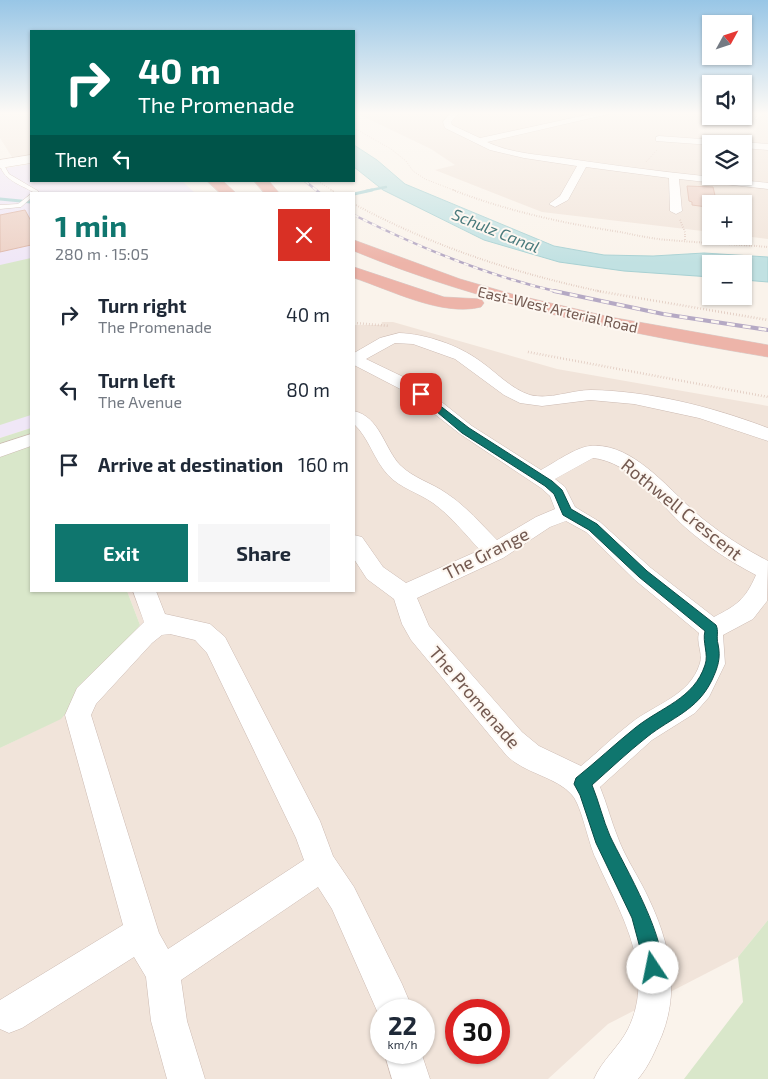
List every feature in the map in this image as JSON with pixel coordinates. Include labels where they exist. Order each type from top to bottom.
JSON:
[{"type":"highway","points":[[215,182],[228,192]]},
{"type":"highway","points":[[262,182],[271,192]]},
{"type":"highway","name":"East-West Arterial Road","points":[[355,245],[424,273],[537,307],[609,323],[768,351]]},
{"type":"highway","name":"East-West Arterial Road","points":[[355,259],[418,285],[528,318],[589,332],[768,365]]},
{"type":"highway","points":[[355,272],[442,302],[475,303]]},
{"type":"street","points":[[1,167],[18,162]]},
{"type":"street","points":[[573,162],[768,186]]},
{"type":"street","points":[[555,204],[564,198],[583,164]]},
{"type":"street","points":[[674,175],[676,210]]},
{"type":"street","points":[[355,358],[387,340],[407,338],[466,358],[512,393],[529,400],[588,395],[640,401],[734,423],[768,435]]},
{"type":"street","points":[[355,360],[414,389],[466,430],[541,478],[558,492],[567,512],[593,527],[650,580],[712,629]]},
{"type":"street","points":[[355,417],[372,431],[388,464],[398,474],[449,505],[495,552]]},
{"type":"street","points":[[0,451],[30,441]]},
{"type":"street","name":"Rothwell Crescent","points":[[541,478],[590,452],[606,452],[646,478],[694,523],[732,553],[768,572]]},
{"type":"street","name":"The Grange","points":[[404,594],[495,552],[544,522],[567,512]]},
{"type":"street","points":[[355,545],[375,573],[404,594]]},
{"type":"street","points":[[613,1079],[637,1051],[644,1037],[651,1018],[654,998],[654,972],[652,956],[640,916],[602,837],[582,784],[642,731],[686,704],[700,689],[712,664],[713,655],[710,636],[712,629],[744,612],[759,594],[768,572]]},
{"type":"street","points":[[144,592],[157,625]]},
{"type":"street","name":"The Promenade","points":[[404,594],[414,624],[420,633],[513,742],[534,760],[567,774],[582,784]]},
{"type":"street","points":[[186,1079],[168,1021],[163,972],[146,945],[142,933],[78,714],[86,696],[157,625],[170,624],[202,631],[216,645],[309,832],[322,866],[343,898],[391,999]]},
{"type":"street","points":[[163,972],[322,866]]},
{"type":"street","points":[[9,1015],[142,933]]},
{"type":"street","points":[[406,1064],[411,1079]]},
{"type":"lane","points":[[1,167],[30,195]]},
{"type":"lane","points":[[0,207],[18,206],[30,197]]},
{"type":"path","points":[[637,171],[645,162]]},
{"type":"path","points":[[319,182],[334,192]]},
{"type":"path","points":[[355,204],[425,239],[456,252],[505,268],[596,292],[655,304],[768,320]]},
{"type":"path","points":[[676,210],[685,232],[685,241]]},
{"type":"path","points":[[355,322],[382,324]]},
{"type":"path","points":[[528,352],[768,396]]},
{"type":"shaded area","points":[[451,162],[702,162],[702,185],[752,185],[752,162],[768,162],[768,239],[752,237],[752,195],[702,195],[702,231],[542,212],[435,170],[455,165]]},
{"type":"shaded area","points":[[30,164],[30,182],[183,182],[194,192],[30,192],[30,428],[0,438],[0,169]]},
{"type":"shaded area","points":[[382,322],[393,322],[557,369],[768,406],[768,920],[738,957],[608,1024],[548,1079],[0,1079],[0,748],[61,718],[140,625],[127,592],[355,592],[355,325],[381,325]]},
{"type":"green space","points":[[30,258],[30,415],[0,425],[0,265]]},
{"type":"green space","points":[[30,428],[30,592],[127,592],[140,625],[61,719],[0,748],[0,438]]},
{"type":"green space","points":[[768,920],[768,1079],[684,1079],[743,1002],[738,957]]},
{"type":"water","name":"Schulz Canal","points":[[355,162],[380,162],[405,184],[554,246],[604,255],[653,256],[704,253],[736,255],[702,255],[702,276],[624,271],[559,262],[484,240],[383,190],[355,168]]},
{"type":"water","points":[[752,256],[768,257],[768,282],[752,281]]},
{"type":"building","points":[[687,186],[713,187],[715,195],[702,195],[702,206],[692,205],[692,202],[689,201]]},
{"type":"building","points":[[25,210],[30,219],[30,245],[0,252],[0,215]]},
{"type":"waterway","points":[[366,191],[386,187]]},
{"type":"waterway","points":[[355,194],[372,190]]},
{"type":"waterway","points":[[0,199],[30,202]]},
{"type":"railway","points":[[306,182],[319,192]]},
{"type":"railway","points":[[355,215],[454,260],[506,278],[559,292]]},
{"type":"railway","points":[[554,291],[663,314],[768,330]]},
{"type":"route","points":[[421,394],[466,430],[548,483],[558,492],[567,512],[593,527],[672,599],[712,629],[710,636],[713,655],[712,664],[700,689],[686,704],[642,731],[611,756],[582,784],[602,837],[640,916],[648,938],[653,968]]}]
